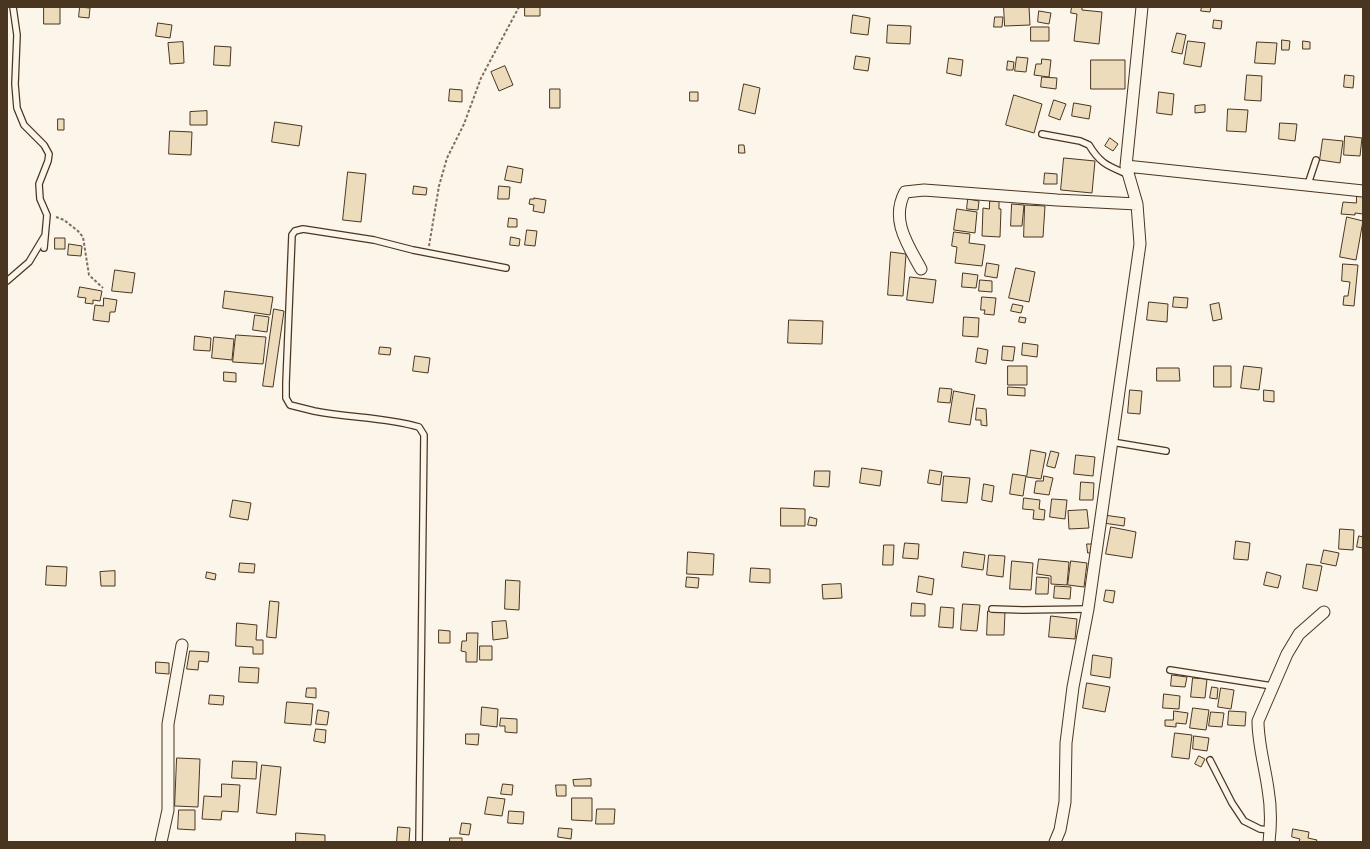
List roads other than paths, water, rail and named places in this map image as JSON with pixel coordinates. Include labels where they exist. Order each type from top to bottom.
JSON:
[{"type":"street","points":[[1055,842],[1060,830],[1065,802],[1066,743],[1071,703],[1088,609],[1140,244],[1137,204],[1128,171],[1142,7]]},
{"type":"street","points":[[1128,171],[1308,184],[1363,191]]},
{"type":"street","points":[[922,269],[902,233],[899,213],[900,201],[905,192],[924,190],[1056,200],[1137,204]]},
{"type":"street","points":[[1269,842],[1269,791],[1258,732],[1258,722],[1272,686],[1287,654],[1299,634],[1324,612]]},
{"type":"street","points":[[161,842],[168,810],[168,724],[182,645]]},
{"type":"lane","points":[[13,7],[17,35],[15,84],[17,108],[24,125],[44,144],[48,154],[48,161],[39,184],[40,198],[47,215],[44,248]]},
{"type":"lane","points":[[1042,134],[1080,141],[1089,145],[1097,158],[1106,165],[1128,171]]},
{"type":"lane","points":[[1308,184],[1316,160]]},
{"type":"lane","points":[[419,842],[424,435],[419,427],[411,424],[314,411],[290,405],[286,398],[286,382],[292,235],[295,231],[303,230],[366,239],[506,268]]},
{"type":"lane","points":[[7,281],[29,262],[44,236]]},
{"type":"lane","points":[[1112,442],[1166,451]]},
{"type":"lane","points":[[992,609],[1088,609]]},
{"type":"lane","points":[[1170,670],[1272,686]]},
{"type":"lane","points":[[1210,760],[1232,803],[1244,821],[1260,829],[1270,830]]}]
